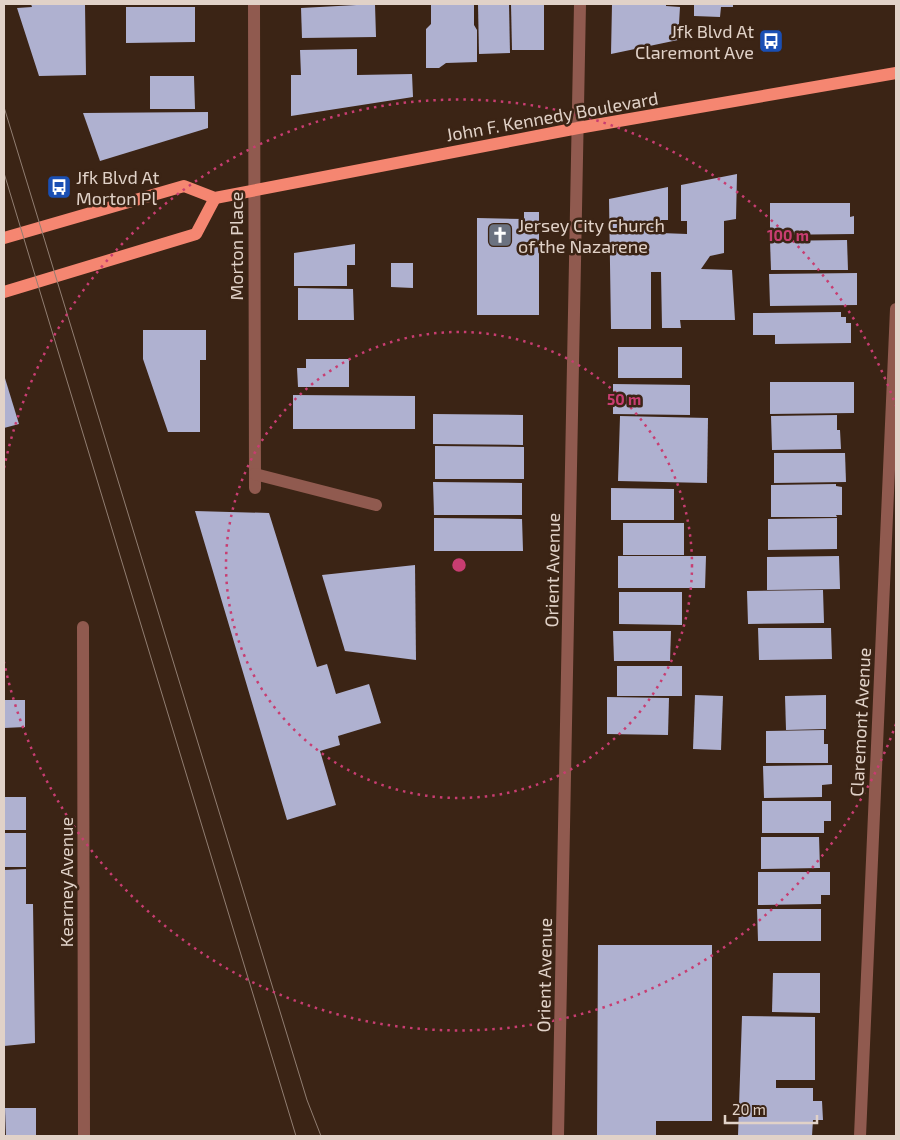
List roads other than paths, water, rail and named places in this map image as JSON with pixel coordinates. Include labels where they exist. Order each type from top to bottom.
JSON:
[{"type":"main road","name":"John F. Kennedy Boulevard","points":[[215,198],[253,189],[578,128],[896,73]]},
{"type":"main road","points":[[4,238],[64,219],[184,186],[215,198],[196,234],[4,292]]},
{"type":"street","name":"Morton Place","points":[[254,4],[253,189],[256,488]]},
{"type":"street","name":"Orient Avenue","points":[[558,1136],[580,4]]},
{"type":"street","name":"Claremont Avenue","points":[[860,1136],[896,309]]},
{"type":"street","points":[[255,474],[376,504]]},
{"type":"street","name":"Kearney Avenue","points":[[83,627],[84,1136]]},
{"type":"tram line","points":[[4,107],[307,1100],[321,1136]]},
{"type":"tram line","points":[[4,173],[296,1136]]},
{"type":"place","name":"Jfk Blvd At Claremont Ave","points":[[771,41]]},
{"type":"place","name":"Jfk Blvd At Morton Pl","points":[[59,187]]},
{"type":"place","name":"Jersey City Church of the Nazarene","points":[[500,235]]}]
